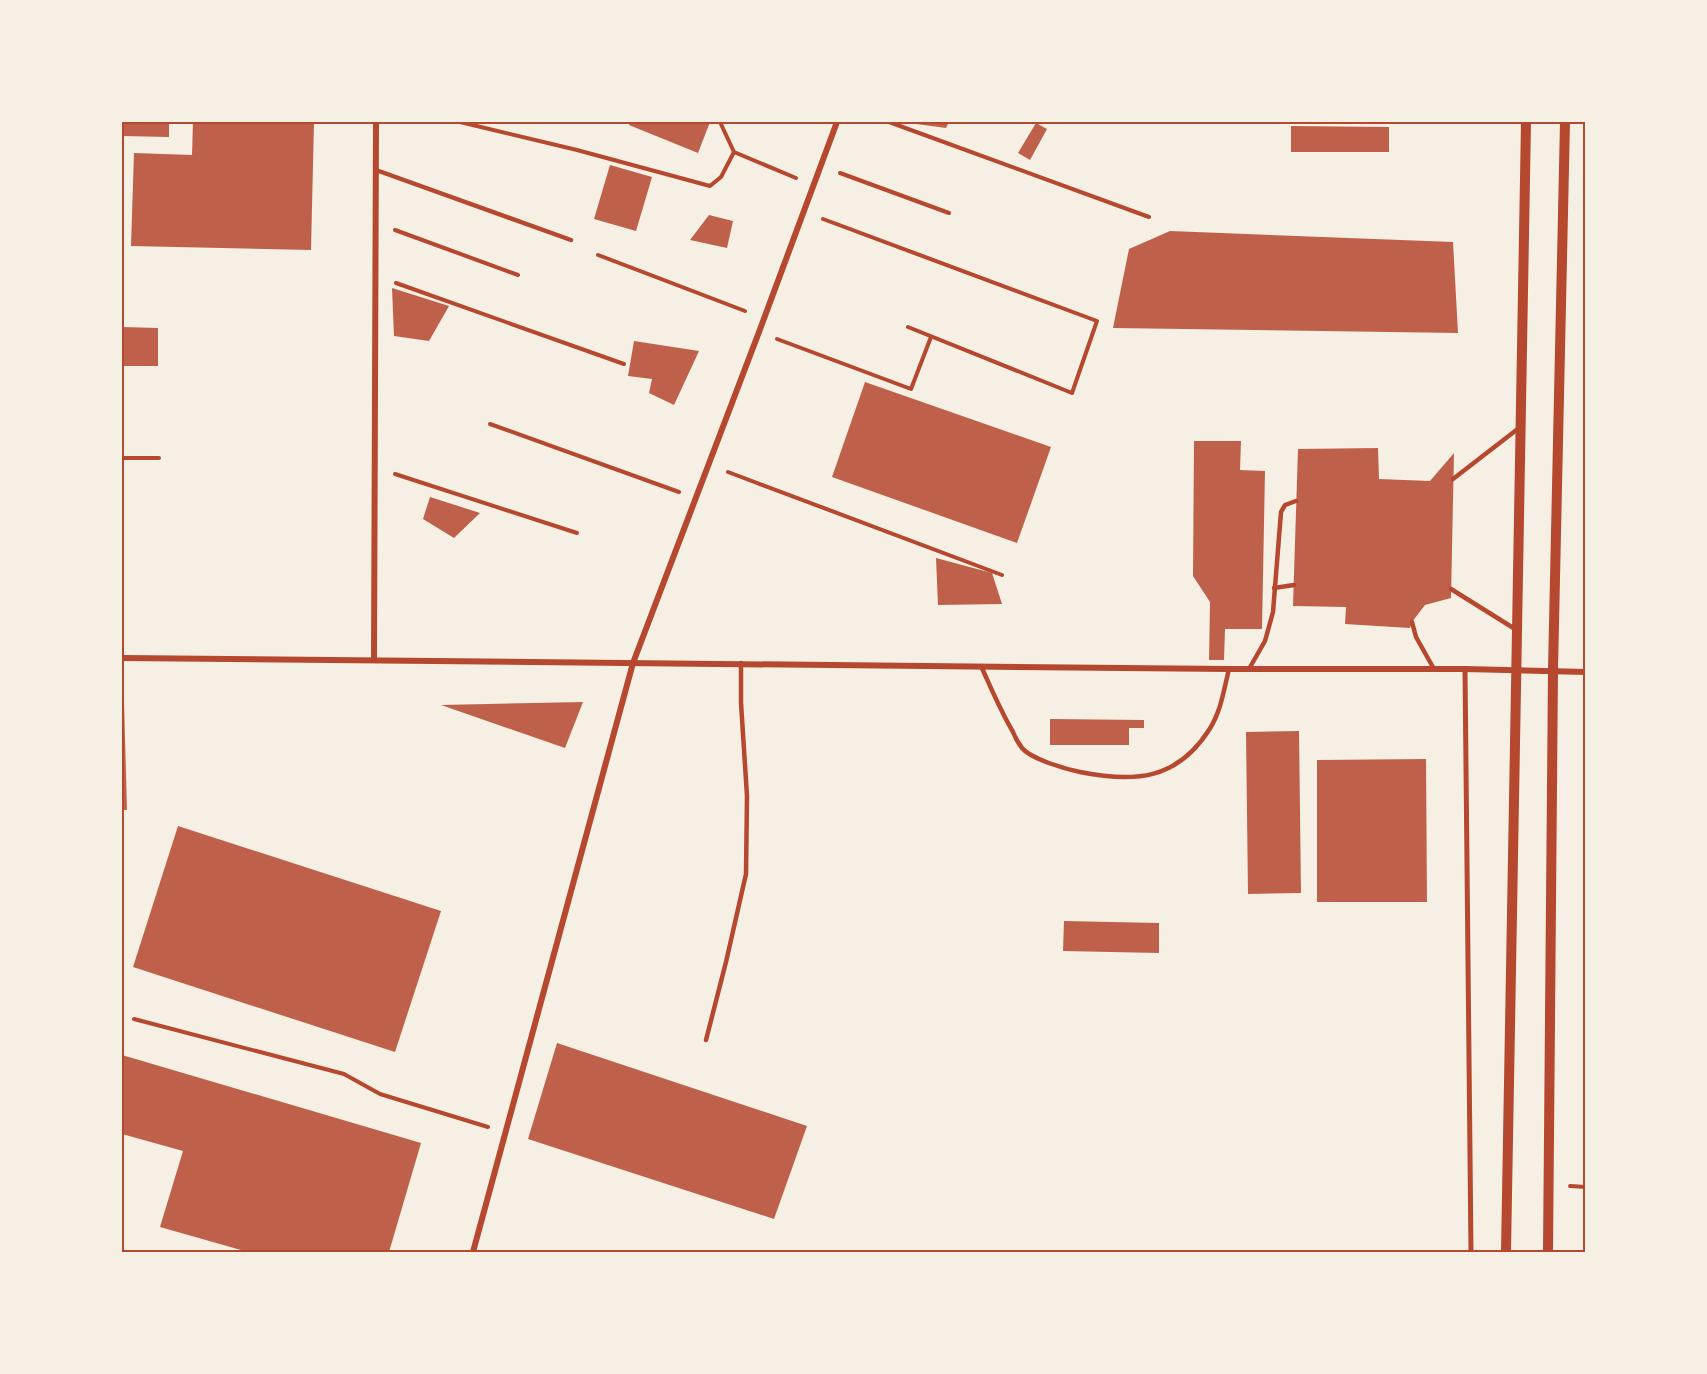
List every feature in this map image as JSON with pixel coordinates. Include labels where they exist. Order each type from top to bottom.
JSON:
[{"type":"street","points":[[374,660],[376,122]]},
{"type":"street","points":[[473,1252],[633,663],[837,122]]},
{"type":"street","points":[[1506,1252],[1526,122]]},
{"type":"street","points":[[1548,1252],[1553,670],[1565,122]]},
{"type":"street","points":[[122,658],[1229,669],[1465,669],[1586,672]]},
{"type":"street","points":[[1465,669],[1471,1252]]},
{"type":"lane","points":[[376,170],[571,240]]},
{"type":"lane","points":[[1453,479],[1520,428]]},
{"type":"lane","points":[[1249,669],[1270,628],[1281,512],[1285,505],[1296,501]]},
{"type":"lane","points":[[1274,588],[1294,585]]},
{"type":"lane","points":[[1451,589],[1516,630]]},
{"type":"lane","points":[[1412,622],[1416,637],[1434,669]]},
{"type":"lane","points":[[706,1040],[747,874],[747,796],[741,703],[741,663]]},
{"type":"lane","points":[[981,666],[998,706],[1022,749],[1049,764],[1117,778],[1136,778],[1157,773],[1189,754],[1210,729],[1219,709],[1229,669]]},
{"type":"path","points":[[460,122],[577,150],[710,186],[721,177],[734,152]]},
{"type":"path","points":[[720,122],[734,152],[813,185]]},
{"type":"path","points":[[889,122],[1149,218]]},
{"type":"path","points":[[820,166],[949,213]]},
{"type":"path","points":[[802,212],[1097,321],[1072,393],[908,327]]},
{"type":"path","points":[[375,223],[518,275]]},
{"type":"path","points":[[598,255],[764,319]]},
{"type":"path","points":[[375,275],[624,364]]},
{"type":"path","points":[[759,332],[911,389],[932,336]]},
{"type":"path","points":[[490,424],[695,497]]},
{"type":"path","points":[[122,458],[159,458]]},
{"type":"path","points":[[708,465],[1002,575]]},
{"type":"path","points":[[375,468],[577,533]]},
{"type":"path","points":[[134,1019],[344,1074],[380,1094],[505,1132]]},
{"type":"building","points":[[122,122],[169,122],[169,137],[122,136]]},
{"type":"building","points":[[193,122],[314,122],[311,250],[131,246],[134,153],[192,155]]},
{"type":"building","points":[[630,122],[710,122],[698,153],[629,125]]},
{"type":"building","points":[[910,122],[949,122],[946,128]]},
{"type":"building","points":[[1036,123],[1047,129],[1030,160],[1018,153]]},
{"type":"building","points":[[1291,126],[1389,127],[1389,152],[1291,152]]},
{"type":"building","points":[[610,165],[652,177],[636,231],[594,219]]},
{"type":"building","points":[[709,215],[733,221],[727,248],[690,240]]},
{"type":"building","points":[[1170,231],[1453,242],[1458,333],[1113,328],[1129,249]]},
{"type":"building","points":[[392,288],[449,306],[429,341],[394,336]]},
{"type":"building","points":[[122,327],[158,328],[158,366],[122,366]]},
{"type":"building","points":[[634,341],[699,351],[674,405],[649,393],[652,379],[628,376]]},
{"type":"building","points":[[865,382],[1051,447],[1017,543],[832,477]]},
{"type":"building","points":[[1194,441],[1241,441],[1240,470],[1265,471],[1262,629],[1225,629],[1224,660],[1209,660],[1210,602],[1193,576]]},
{"type":"building","points":[[1378,448],[1379,479],[1430,481],[1454,453],[1451,598],[1425,605],[1410,628],[1345,624],[1346,607],[1293,606],[1298,449]]},
{"type":"building","points":[[430,497],[480,513],[454,538],[423,519]]},
{"type":"building","points":[[936,558],[992,573],[1002,604],[938,605]]},
{"type":"building","points":[[122,701],[124,701],[127,810],[122,810]]},
{"type":"building","points":[[583,702],[565,748],[441,705]]},
{"type":"building","points":[[1050,719],[1144,720],[1144,728],[1129,728],[1129,745],[1050,745]]},
{"type":"building","points":[[1299,731],[1301,893],[1248,894],[1246,732]]},
{"type":"building","points":[[1586,734],[1586,757],[1583,757],[1583,736]]},
{"type":"building","points":[[1426,759],[1427,902],[1317,902],[1317,760]]},
{"type":"building","points":[[178,826],[441,911],[395,1052],[133,967]]},
{"type":"building","points":[[1064,921],[1159,923],[1159,953],[1063,951]]},
{"type":"building","points":[[1583,1041],[1586,1041],[1586,1082],[1583,1082]]},
{"type":"building","points":[[557,1043],[807,1126],[774,1219],[528,1139]]},
{"type":"building","points":[[122,1055],[421,1143],[389,1252],[248,1252],[160,1227],[183,1151],[122,1134]]}]
